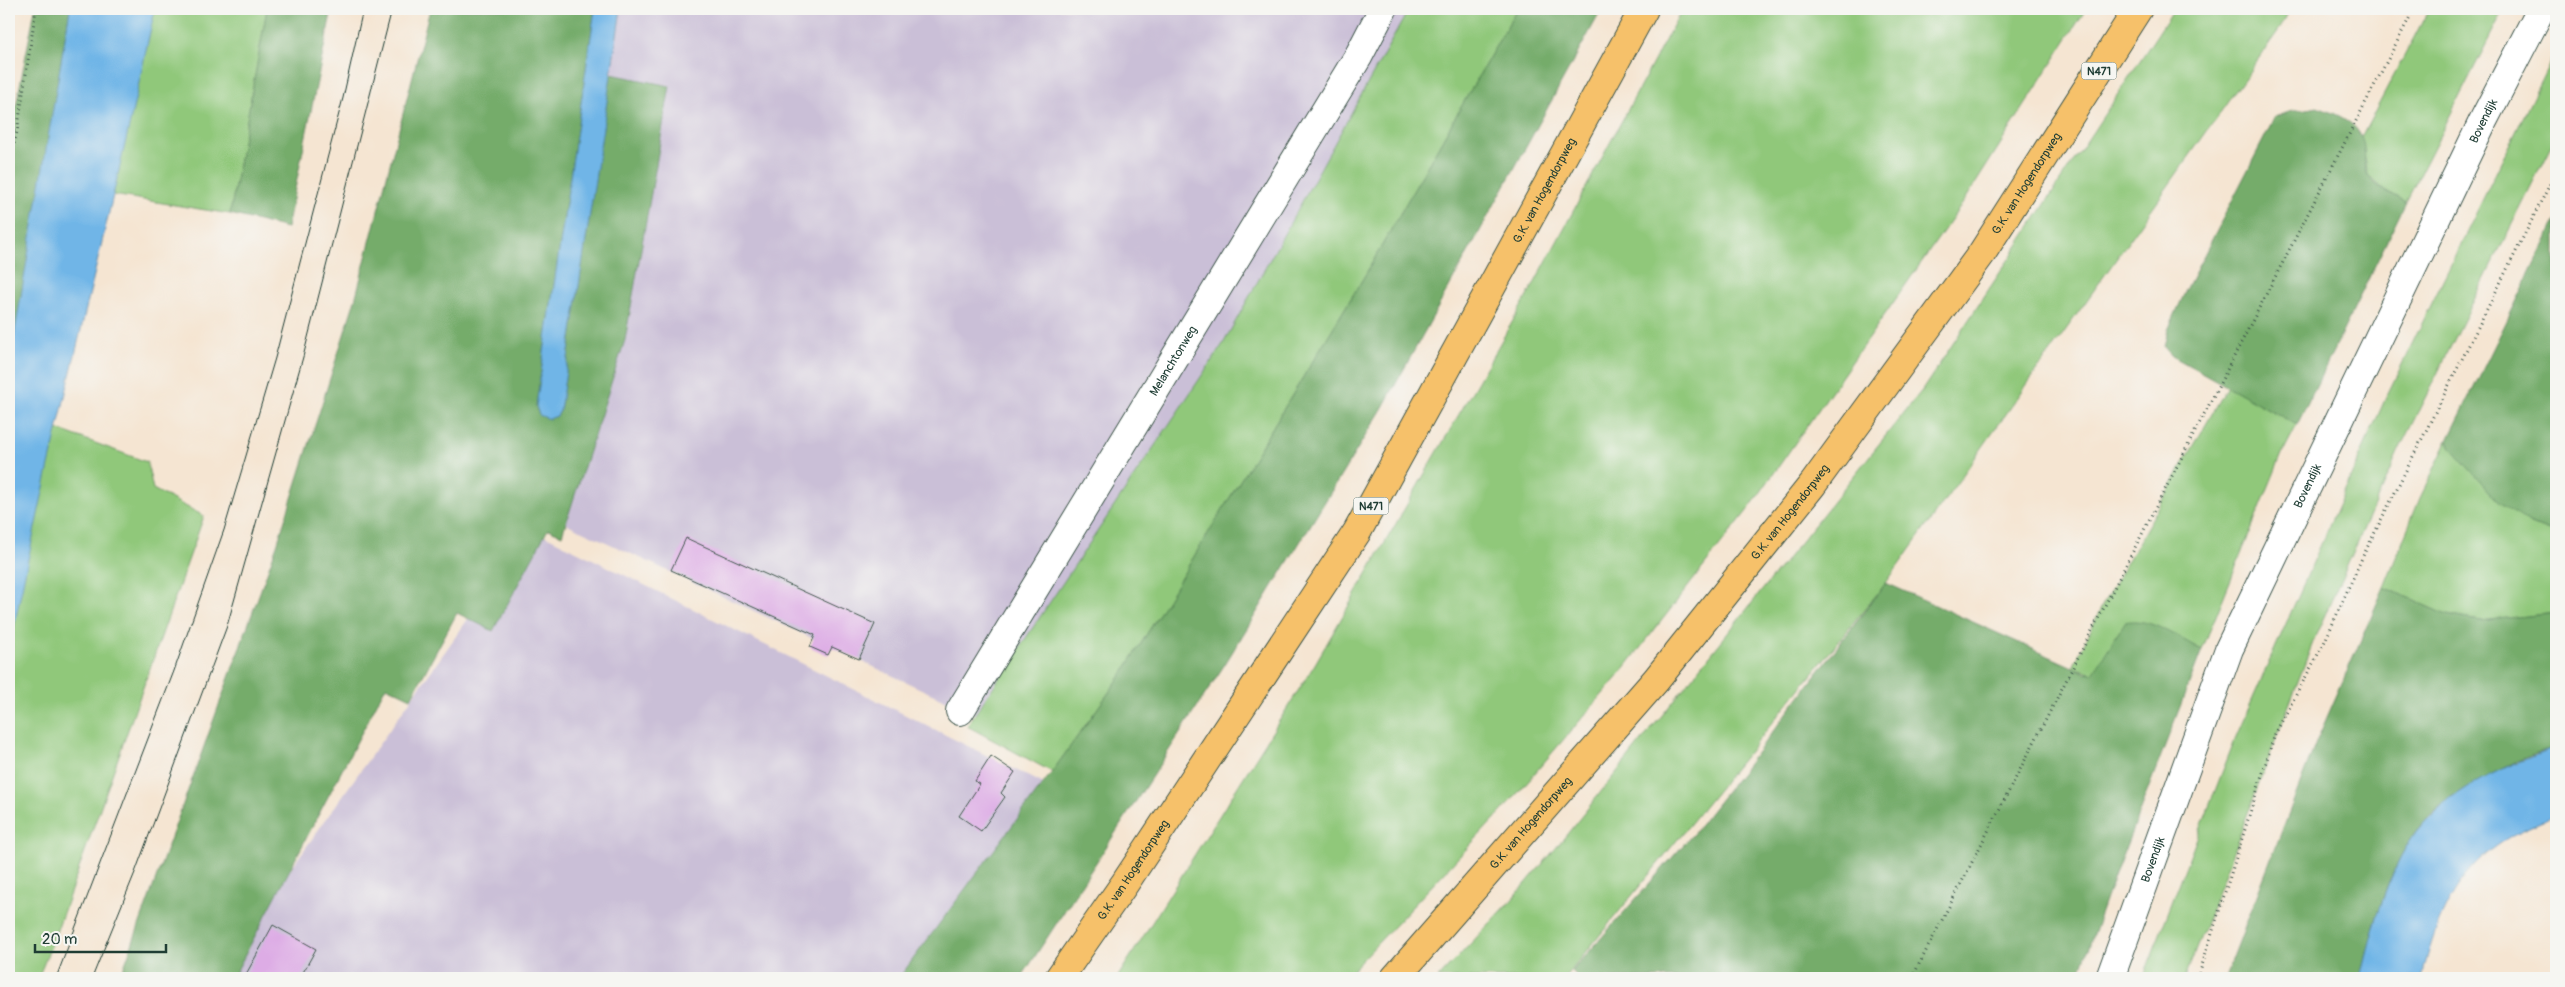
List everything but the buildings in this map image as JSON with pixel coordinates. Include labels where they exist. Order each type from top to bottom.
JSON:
[{"type":"main road","name":"G.K. van Hogendorpweg","points":[[1059,978],[1130,875],[1357,532],[1644,9]]},
{"type":"main road","name":"G.K. van Hogendorpweg","points":[[1395,978],[1656,680],[1813,484],[1982,253],[2138,9]]},
{"type":"street","name":"Melanchtonweg","points":[[960,711],[1358,57],[1383,9]]},
{"type":"street","name":"Bovendijk","points":[[2110,978],[2229,650],[2484,119],[2541,9]]},
{"type":"path","points":[[9,163],[17,132],[36,9]]},
{"type":"path","points":[[1912,978],[2414,9]]},
{"type":"path","points":[[9,130],[17,132]]},
{"type":"path","points":[[2198,978],[2276,734],[2325,641],[2366,549],[2556,172]]},
{"type":"shaded area","points":[[599,9],[1497,9],[1039,744],[548,515]]},
{"type":"shaded area","points":[[532,529],[1052,788],[917,978],[224,978],[248,929]]},
{"type":"green space","points":[[35,9],[70,9],[14,341],[9,339],[9,141]]},
{"type":"green space","points":[[155,9],[267,9],[230,214],[113,195]]},
{"type":"green space","points":[[267,9],[332,9],[287,228],[230,214]]},
{"type":"green space","points":[[430,9],[595,9],[536,406],[539,415],[557,416],[560,411],[611,74],[670,86],[625,340],[562,535],[548,529],[493,631],[457,613],[411,698],[386,686],[233,978],[120,978],[277,545],[355,300]]},
{"type":"green space","points":[[1409,9],[1517,9],[1364,277],[1125,670],[1052,772],[967,726],[1223,344]]},
{"type":"green space","points":[[1517,9],[1602,9],[1382,409],[1225,664],[1021,978],[899,978],[1125,670],[1364,277]]},
{"type":"green space","points":[[1682,9],[2086,9],[1965,200],[1751,506],[1620,674],[1503,810],[1345,978],[1117,978],[1315,664],[1533,286]]},
{"type":"green space","points":[[2174,9],[2290,9],[2281,27],[1886,583],[1565,978],[1438,978],[1511,901],[1556,848],[1923,389]]},
{"type":"green space","points":[[2429,9],[2504,9],[2406,202],[2383,189],[2368,175],[2361,138]]},
{"type":"green space","points":[[2556,50],[2556,136],[2400,448],[2315,637],[2185,978],[2143,978],[2235,739],[2387,395]]},
{"type":"green space","points":[[2317,107],[2340,116],[2354,126],[2362,139],[2368,175],[2380,187],[2406,202],[2297,425],[2172,356],[2164,347],[2168,330],[2186,290],[2275,117],[2289,112]]},
{"type":"green space","points":[[2556,221],[2556,534],[2529,523],[2497,500],[2450,447],[2448,440]]},
{"type":"green space","points":[[2228,386],[2297,425],[2282,454],[2202,650],[2150,624],[2101,664],[2093,673],[2073,667],[2104,602]]},
{"type":"green space","points":[[57,429],[147,462],[153,489],[204,516],[52,944],[38,978],[9,978],[9,652],[31,538]]},
{"type":"green space","points":[[2448,440],[2450,447],[2529,523],[2556,534],[2556,613],[2479,621],[2447,615],[2384,587],[2420,498]]},
{"type":"green space","points":[[1886,583],[2084,672],[2093,673],[2125,622],[2135,621],[2155,625],[2202,650],[2106,898],[2078,978],[1579,978],[1572,971],[1693,834]]},
{"type":"green space","points":[[2384,587],[2447,615],[2479,621],[2556,613],[2556,749],[2525,758],[2476,782],[2438,808],[2422,824],[2400,859],[2383,898],[2361,978],[2225,978],[2317,740]]},
{"type":"water","points":[[70,9],[155,9],[138,89],[43,491],[9,652],[9,366]]},
{"type":"water","points":[[595,9],[621,9],[560,411],[557,416],[549,419],[539,415],[536,406]]},
{"type":"water","points":[[2556,749],[2556,816],[2527,828],[2503,842],[2482,858],[2465,877],[2451,898],[2439,922],[2422,978],[2361,978],[2377,918],[2392,876],[2401,856],[2424,823],[2451,798],[2483,778]]},
{"type":"tram line","points":[[56,978],[174,671],[224,530],[275,358],[343,98],[363,9]]},
{"type":"tram line","points":[[92,978],[136,870],[227,626],[303,357],[392,9]]}]
